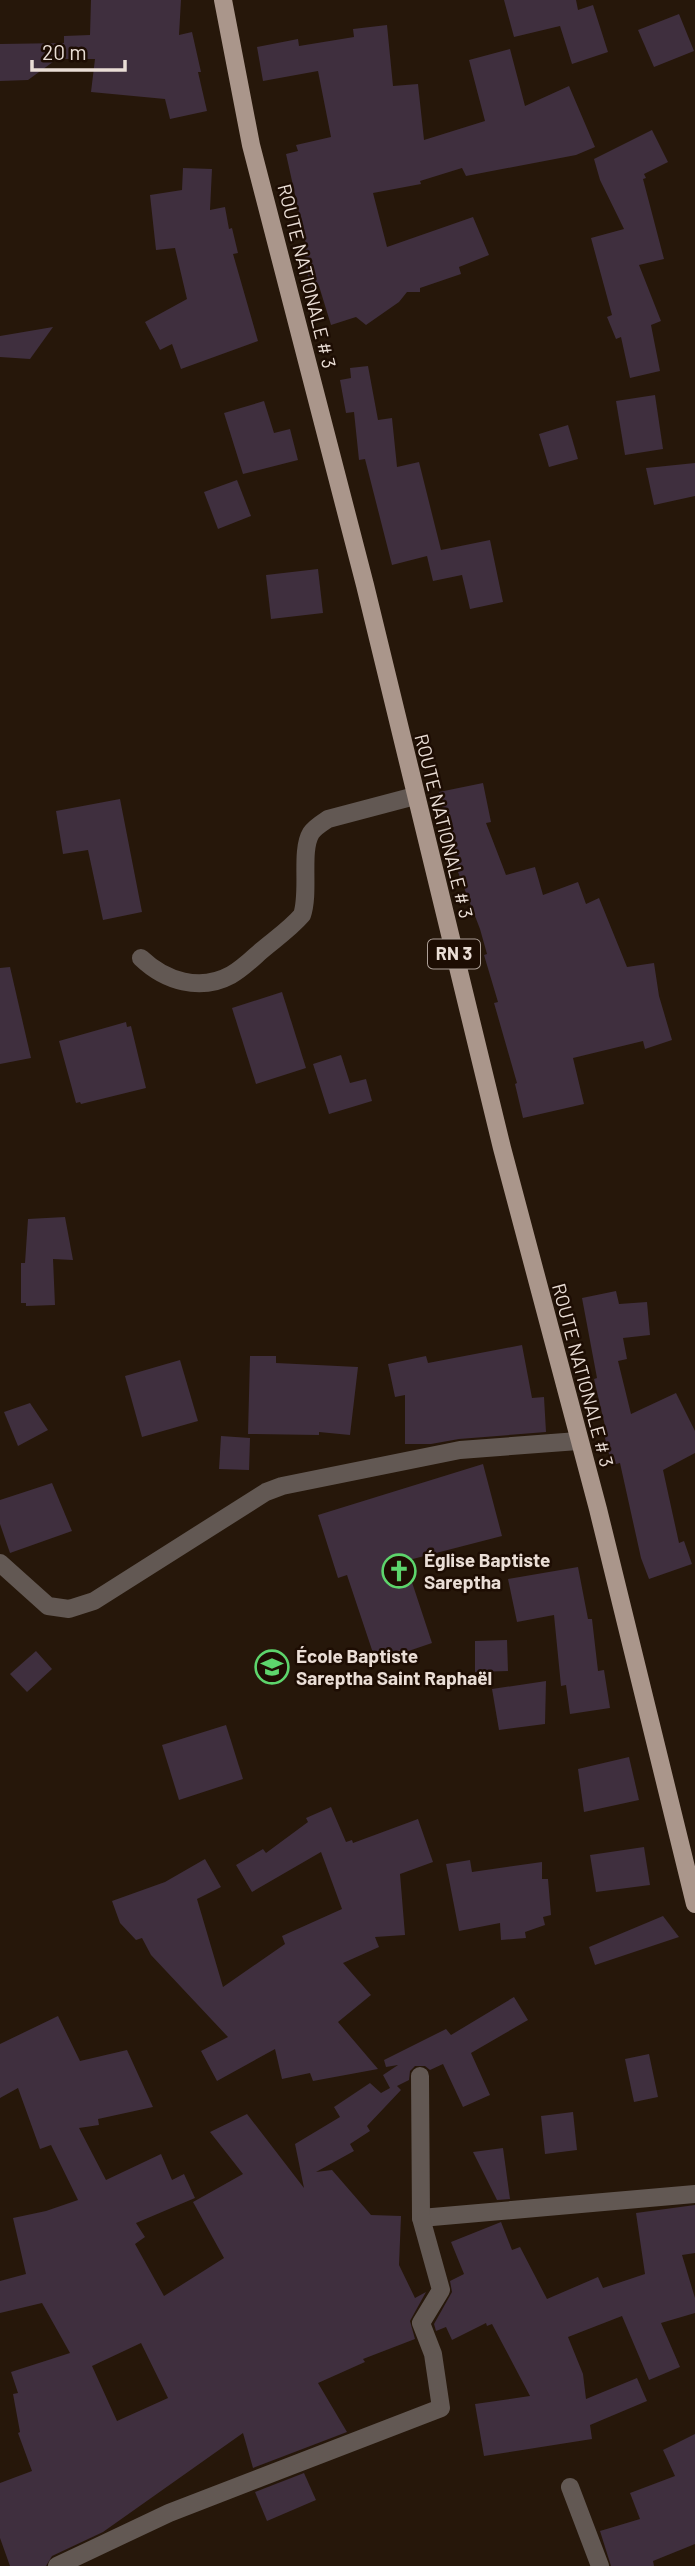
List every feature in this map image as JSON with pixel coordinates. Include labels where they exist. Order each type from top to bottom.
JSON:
[{"type":"main road","name":"ROUTE NATIONALE # 3","points":[[223,0],[251,145],[362,571],[502,1149],[598,1509],[695,1905]]},
{"type":"street","points":[[141,958],[154,970],[174,980],[195,983],[216,981],[233,974],[302,915],[306,904],[307,844],[311,832],[328,819],[415,796]]},
{"type":"street","points":[[0,1563],[48,1606],[69,1609],[94,1601],[266,1492],[282,1486],[460,1450],[578,1441]]},
{"type":"street","points":[[57,2566],[169,2513],[441,2408],[433,2354],[421,2323],[440,2290],[421,2218],[421,2076]]},
{"type":"street","points":[[421,2218],[695,2194]]},
{"type":"street","points":[[570,2487],[600,2566]]},
{"type":"building","points":[[91,0],[181,0],[179,35],[192,32],[207,111],[170,119],[165,99],[91,92],[95,59],[64,59],[64,54],[28,80],[0,81],[0,44],[64,43],[64,36],[90,35]]},
{"type":"building","points":[[504,0],[576,0],[578,10],[593,5],[608,52],[572,64],[560,26],[514,37]]},
{"type":"building","points":[[679,14],[694,51],[654,67],[638,30]]},
{"type":"building","points":[[387,25],[393,86],[418,84],[424,140],[485,121],[469,60],[510,49],[525,106],[569,86],[595,147],[576,155],[466,176],[462,168],[420,181],[421,184],[373,193],[387,247],[473,217],[489,255],[459,267],[461,274],[420,288],[420,292],[407,292],[399,302],[366,325],[356,317],[331,325],[319,286],[311,288],[300,246],[306,244],[286,154],[298,151],[296,145],[331,137],[318,71],[263,81],[257,47],[298,39],[299,46],[354,37],[353,29]]},
{"type":"building","points":[[652,130],[668,162],[644,174],[646,178],[643,179],[664,259],[639,265],[661,321],[651,325],[660,371],[630,378],[621,337],[616,339],[607,317],[612,315],[591,238],[624,229],[600,180],[594,159]]},
{"type":"building","points":[[183,168],[212,169],[210,210],[225,207],[229,229],[232,228],[238,253],[233,254],[258,341],[181,369],[172,344],[160,350],[145,322],[187,299],[175,248],[156,250],[150,195],[182,190]]},
{"type":"building","points":[[53,327],[30,359],[0,357],[0,336]]},
{"type":"building","points":[[368,366],[378,420],[392,418],[397,467],[419,462],[441,550],[490,540],[503,602],[470,609],[462,575],[433,581],[427,556],[392,565],[365,459],[359,460],[354,412],[346,413],[340,380],[351,378],[350,368]]},
{"type":"building","points":[[655,395],[663,449],[625,455],[616,401]]},
{"type":"building","points":[[264,401],[274,433],[290,429],[298,460],[243,474],[224,413]]},
{"type":"building","points":[[568,425],[578,459],[549,467],[539,434]]},
{"type":"building","points":[[695,463],[695,496],[654,505],[646,468]]},
{"type":"building","points":[[237,480],[251,516],[218,529],[204,492]]},
{"type":"building","points":[[318,569],[323,613],[271,619],[266,575]]},
{"type":"building","points":[[483,783],[491,822],[486,823],[506,875],[535,867],[543,895],[578,882],[586,904],[599,898],[627,967],[654,963],[659,996],[672,1040],[645,1049],[643,1041],[573,1058],[584,1104],[523,1118],[515,1084],[517,1083],[494,1003],[498,1002],[484,955],[487,954],[453,859],[439,792]]},
{"type":"building","points":[[120,799],[142,912],[103,920],[88,850],[63,854],[56,811]]},
{"type":"building","points":[[10,967],[31,1058],[0,1064],[0,968]]},
{"type":"building","points":[[282,992],[306,1068],[256,1084],[232,1008]]},
{"type":"building","points":[[126,1022],[127,1027],[131,1026],[146,1088],[76,1103],[59,1041]]},
{"type":"building","points":[[341,1055],[350,1083],[366,1079],[372,1101],[329,1114],[313,1064]]},
{"type":"building","points":[[65,1217],[73,1260],[53,1259],[55,1305],[26,1306],[26,1303],[21,1303],[21,1263],[25,1263],[28,1219]]},
{"type":"building","points":[[616,1291],[619,1304],[647,1302],[650,1335],[623,1338],[627,1359],[618,1361],[631,1414],[676,1393],[695,1431],[695,1453],[663,1470],[679,1543],[684,1541],[692,1564],[649,1579],[641,1558],[620,1463],[612,1465],[602,1427],[605,1426],[594,1379],[597,1378],[582,1298]]},
{"type":"building","points":[[522,1345],[532,1398],[544,1397],[546,1432],[431,1444],[405,1444],[405,1395],[395,1397],[388,1364],[426,1356],[428,1363]]},
{"type":"building","points":[[250,1356],[276,1356],[276,1363],[358,1367],[350,1435],[319,1432],[319,1435],[248,1434]]},
{"type":"building","points":[[180,1360],[198,1421],[142,1437],[125,1376]]},
{"type":"building","points":[[30,1403],[48,1430],[18,1446],[4,1412]]},
{"type":"building","points":[[221,1436],[250,1438],[249,1470],[219,1469]]},
{"type":"building","points":[[483,1464],[502,1536],[405,1561],[432,1643],[376,1662],[347,1575],[338,1578],[318,1515]]},
{"type":"building","points":[[52,1483],[72,1531],[10,1553],[0,1524],[0,1500]]},
{"type":"building","points":[[578,1567],[588,1619],[592,1619],[598,1671],[604,1670],[610,1708],[570,1714],[566,1685],[561,1686],[554,1615],[517,1622],[508,1579]]},
{"type":"building","points":[[507,1640],[508,1671],[475,1672],[475,1641]]},
{"type":"building","points":[[36,1651],[52,1669],[27,1692],[10,1674]]},
{"type":"building","points":[[546,1681],[545,1724],[499,1730],[492,1689]]},
{"type":"building","points":[[226,1725],[243,1779],[179,1800],[162,1745]]},
{"type":"building","points":[[629,1757],[639,1800],[584,1812],[578,1769]]},
{"type":"building","points":[[331,1807],[346,1842],[352,1840],[353,1843],[418,1819],[433,1862],[400,1874],[405,1935],[375,1937],[379,1947],[343,1963],[371,1995],[338,2022],[378,2069],[313,2081],[310,2073],[282,2079],[275,2049],[217,2081],[201,2051],[228,2037],[151,1955],[142,1938],[136,1940],[120,1923],[112,1901],[165,1882],[205,1859],[221,1887],[197,1899],[223,1987],[285,1944],[282,1936],[342,1909],[321,1852],[252,1892],[236,1865],[263,1849],[266,1853],[308,1822],[306,1818]]},
{"type":"building","points":[[644,1847],[650,1885],[596,1892],[590,1855]]},
{"type":"building","points":[[470,1860],[472,1872],[542,1862],[542,1879],[548,1879],[551,1915],[543,1917],[545,1925],[525,1932],[526,1938],[501,1940],[500,1923],[459,1931],[446,1864]]},
{"type":"building","points":[[663,1916],[679,1937],[595,1965],[589,1947]]},
{"type":"building","points":[[514,1997],[528,2020],[471,2053],[490,2095],[463,2107],[443,2064],[430,2070],[425,2066],[415,2066],[410,2071],[409,2080],[397,2086],[401,2090],[367,2126],[370,2131],[350,2144],[354,2151],[316,2172],[332,2170],[371,2215],[401,2216],[399,2265],[415,2298],[426,2292],[410,2321],[415,2339],[363,2359],[365,2362],[318,2383],[347,2432],[253,2468],[243,2433],[103,2532],[52,2556],[46,2566],[10,2566],[0,2538],[0,2483],[32,2471],[18,2433],[20,2432],[13,2394],[18,2393],[11,2372],[70,2353],[42,2303],[0,2313],[0,2281],[26,2274],[13,2218],[78,2200],[51,2145],[40,2149],[18,2088],[0,2098],[0,2044],[58,2016],[80,2061],[127,2050],[153,2107],[98,2119],[99,2125],[79,2128],[106,2180],[161,2154],[172,2180],[184,2174],[195,2198],[136,2223],[145,2237],[135,2244],[164,2296],[224,2258],[193,2202],[243,2174],[210,2132],[247,2114],[304,2188],[295,2144],[340,2117],[334,2107],[370,2083],[381,2093],[390,2088],[383,2075],[398,2065],[386,2067],[384,2060],[446,2029],[451,2035]],"holes":[[[141,2343],[168,2398],[117,2421],[92,2366]]]},
{"type":"building","points":[[649,2054],[658,2097],[634,2102],[625,2059]]},
{"type":"building","points":[[573,2112],[577,2150],[545,2154],[541,2116]]},
{"type":"building","points":[[503,2148],[510,2199],[497,2200],[473,2152]]},
{"type":"building","points":[[695,2205],[695,2253],[682,2255],[695,2298],[695,2313],[661,2323],[680,2367],[649,2380],[622,2316],[568,2337],[583,2374],[586,2399],[637,2378],[647,2401],[590,2425],[592,2439],[484,2456],[475,2404],[530,2396],[492,2324],[487,2326],[486,2323],[452,2340],[446,2327],[436,2331],[434,2324],[452,2292],[450,2281],[464,2274],[451,2242],[501,2222],[512,2250],[520,2247],[547,2299],[598,2277],[603,2288],[645,2274],[636,2213]]},
{"type":"building","points":[[695,2434],[695,2544],[653,2561],[654,2566],[611,2566],[600,2531],[640,2519],[630,2493],[675,2476],[663,2450]]},
{"type":"building","points":[[304,2473],[316,2500],[267,2521],[255,2492]]},
{"type":"place","name":"Église Baptiste Sareptha","points":[[399,1571]]},
{"type":"place","name":"École Baptiste Sareptha Saint Raphaël","points":[[272,1667]]}]
